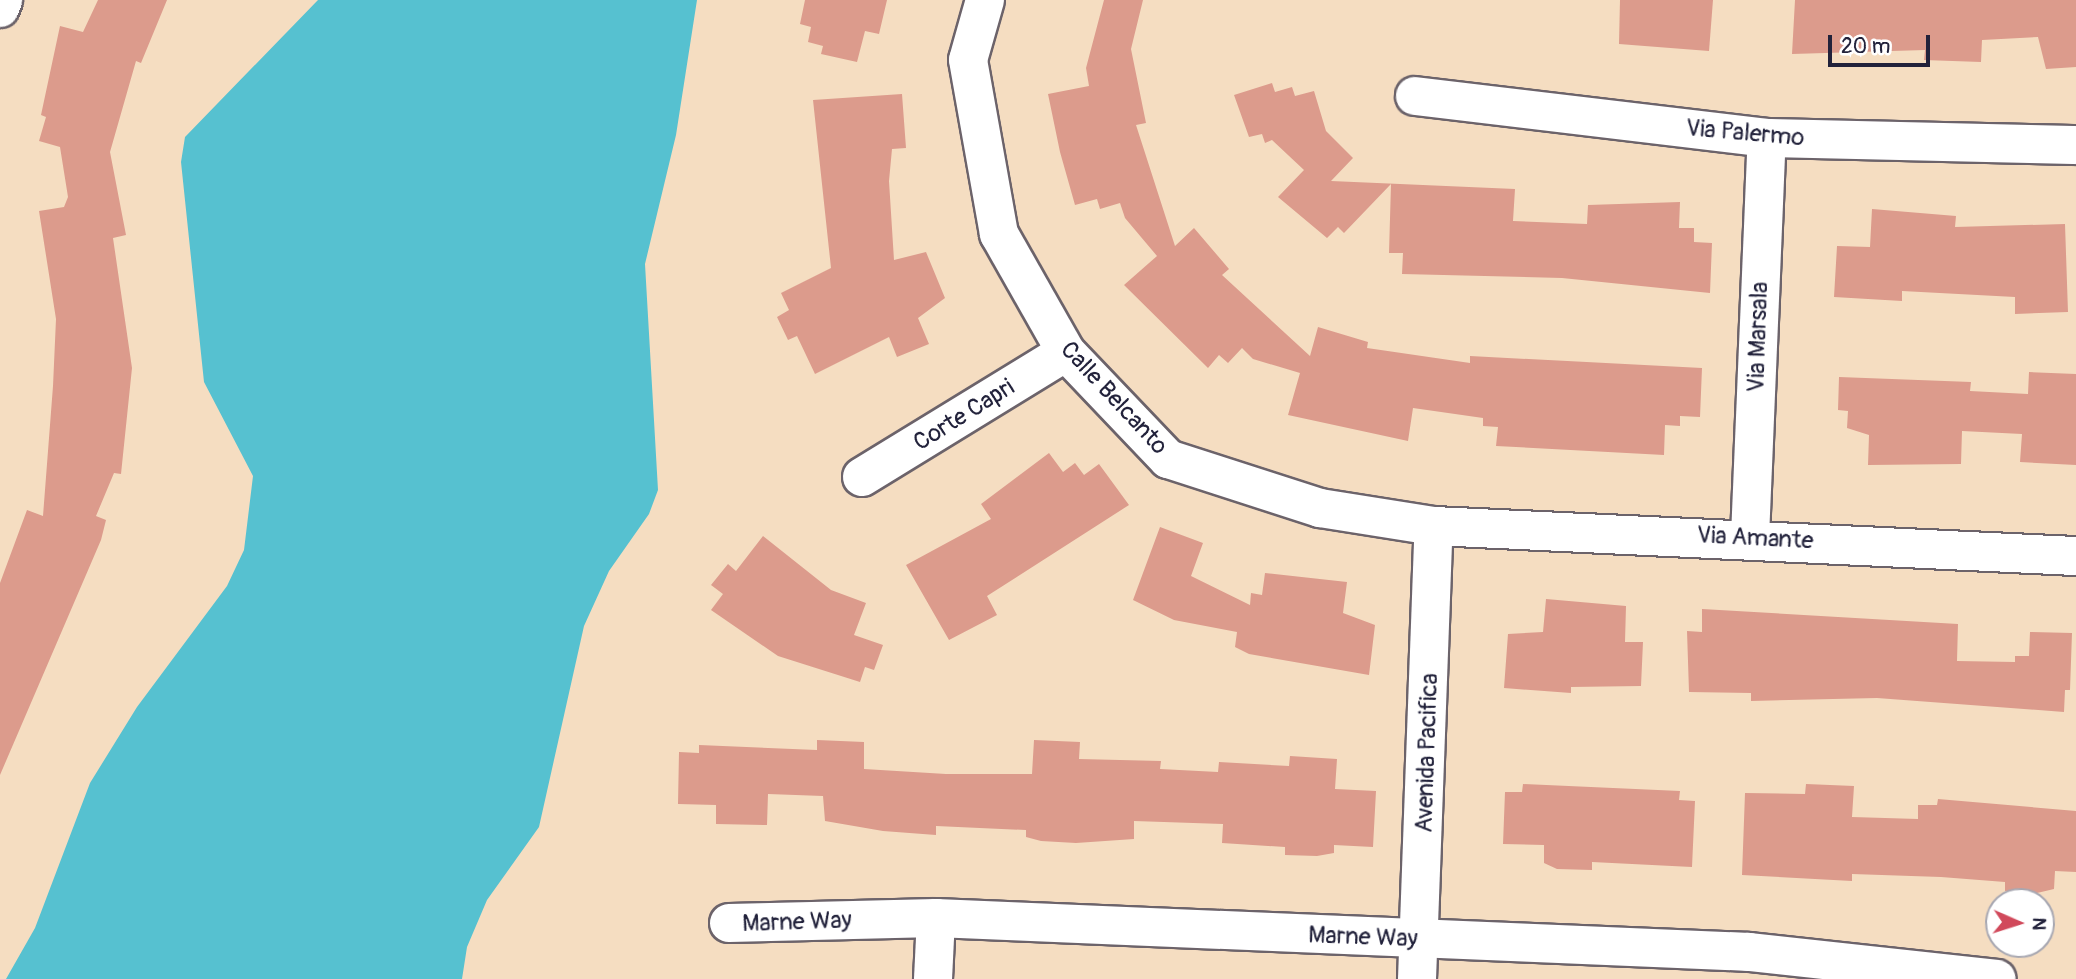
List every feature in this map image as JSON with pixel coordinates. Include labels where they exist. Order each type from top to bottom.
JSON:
[{"type":"street","points":[[0,9],[3,0]]},
{"type":"street","name":"Calle Belcanto","points":[[985,0],[968,60],[999,234],[1066,352],[1168,459],[1320,508],[1434,526]]},
{"type":"street","name":"Via Palermo","points":[[1415,96],[1767,138],[2076,145]]},
{"type":"street","name":"Via Marsala","points":[[1750,537],[1767,138]]},
{"type":"street","name":"Corte Capri","points":[[862,477],[1066,352]]},
{"type":"street","name":"Via Amante","points":[[1434,526],[1750,537],[2076,556]]},
{"type":"street","name":"Avenida Pacifica","points":[[1417,979],[1421,939],[1434,526]]},
{"type":"street","points":[[933,979],[936,918]]},
{"type":"street","name":"Marne Way","points":[[729,923],[936,918],[1421,939],[1997,979]]},
{"type":"water","points":[[318,0],[697,0],[676,135],[645,264],[658,490],[649,514],[609,571],[584,626],[539,827],[487,900],[467,947],[462,979],[6,979],[35,928],[90,783],[137,707],[227,586],[244,550],[253,476],[204,382],[181,162],[185,137]]},
{"type":"building","points":[[98,0],[167,0],[141,63],[136,61],[110,152],[126,235],[113,238],[132,368],[121,474],[114,473],[96,516],[106,520],[101,540],[0,775],[0,583],[27,510],[43,516],[53,386],[56,319],[39,211],[64,207],[68,197],[60,147],[39,141],[46,117],[41,115],[60,26],[83,32]]},
{"type":"building","points":[[805,0],[887,0],[879,34],[865,31],[857,62],[821,54],[823,46],[808,42],[811,27],[800,24]]},
{"type":"building","points":[[1104,0],[1143,0],[1131,49],[1146,123],[1136,125],[1175,246],[1194,228],[1229,269],[1222,275],[1310,356],[1318,327],[1368,342],[1367,348],[1470,363],[1470,356],[1702,368],[1700,417],[1680,416],[1680,426],[1665,425],[1664,455],[1496,446],[1498,427],[1483,426],[1483,418],[1413,408],[1408,441],[1288,415],[1300,373],[1253,359],[1242,348],[1228,363],[1219,355],[1208,368],[1124,285],[1157,256],[1125,218],[1120,203],[1100,209],[1097,199],[1075,205],[1060,152],[1048,94],[1089,86],[1086,68]]},
{"type":"building","points":[[1620,0],[1713,0],[1709,51],[1619,44]]},
{"type":"building","points":[[1795,0],[2076,0],[2076,67],[2046,69],[2038,37],[1982,40],[1981,62],[1924,60],[1925,50],[1792,54]]},
{"type":"building","points":[[1272,83],[1275,92],[1292,87],[1295,96],[1314,91],[1326,131],[1353,158],[1331,181],[1515,189],[1513,221],[1587,224],[1588,205],[1680,202],[1679,228],[1694,228],[1694,242],[1712,243],[1710,293],[1562,278],[1402,274],[1403,253],[1389,253],[1391,184],[1344,233],[1338,227],[1327,238],[1278,197],[1304,170],[1272,140],[1265,143],[1262,134],[1249,137],[1234,95]]},
{"type":"building","points":[[902,94],[906,148],[892,149],[889,181],[894,260],[926,252],[945,298],[918,318],[929,344],[897,357],[889,337],[815,374],[797,336],[788,340],[777,317],[789,310],[781,293],[831,268],[813,100]]},
{"type":"building","points":[[1872,209],[1956,216],[1955,227],[2065,224],[2068,312],[2015,314],[2015,297],[1902,291],[1902,301],[1834,297],[1837,246],[1870,247]]},
{"type":"building","points":[[2029,372],[2076,374],[2076,465],[2020,462],[2022,434],[1962,431],[1961,464],[1868,465],[1869,435],[1847,428],[1848,411],[1838,410],[1839,377],[1971,382],[1970,391],[2028,394]]},
{"type":"building","points":[[1049,453],[1063,472],[1075,463],[1084,475],[1099,464],[1129,505],[987,596],[997,615],[949,640],[906,565],[991,519],[981,504]]},
{"type":"building","points":[[1160,527],[1203,543],[1191,576],[1250,605],[1251,593],[1262,595],[1265,573],[1347,582],[1343,613],[1375,625],[1369,675],[1249,654],[1235,647],[1237,632],[1174,620],[1133,600]]},
{"type":"building","points":[[763,536],[831,590],[866,603],[854,635],[883,645],[874,670],[865,667],[860,682],[778,656],[711,610],[723,594],[711,585],[728,564],[736,571]]},
{"type":"building","points":[[1546,599],[1626,606],[1625,642],[1643,642],[1641,686],[1571,687],[1571,693],[1504,688],[1508,634],[1543,632]]},
{"type":"building","points":[[1702,609],[1958,624],[1957,661],[2015,662],[2015,656],[2029,656],[2030,632],[2072,633],[2070,690],[2065,690],[2064,712],[1877,698],[1751,701],[1751,693],[1689,692],[1687,631],[1702,632]]},
{"type":"building","points":[[817,740],[864,742],[864,769],[946,774],[1032,774],[1034,740],[1080,742],[1079,759],[1161,761],[1160,769],[1218,772],[1219,762],[1289,766],[1290,756],[1337,759],[1335,789],[1376,791],[1373,847],[1334,845],[1334,853],[1317,856],[1285,855],[1285,847],[1222,843],[1223,824],[1134,821],[1134,839],[1076,843],[1041,841],[1026,837],[1026,830],[936,826],[936,835],[883,831],[825,821],[823,796],[768,794],[767,825],[716,824],[716,805],[678,804],[679,752],[699,753],[699,745],[817,750]]},
{"type":"building","points":[[1523,784],[1680,791],[1679,800],[1695,801],[1692,867],[1592,862],[1592,870],[1557,869],[1544,863],[1544,845],[1503,844],[1505,792],[1522,792]]},
{"type":"building","points":[[1806,784],[1854,786],[1852,817],[1918,819],[1918,805],[1937,805],[1938,799],[2076,811],[2076,872],[2055,871],[2054,888],[2005,888],[2005,882],[1941,877],[1852,874],[1852,881],[1742,875],[1745,793],[1805,794]]}]
